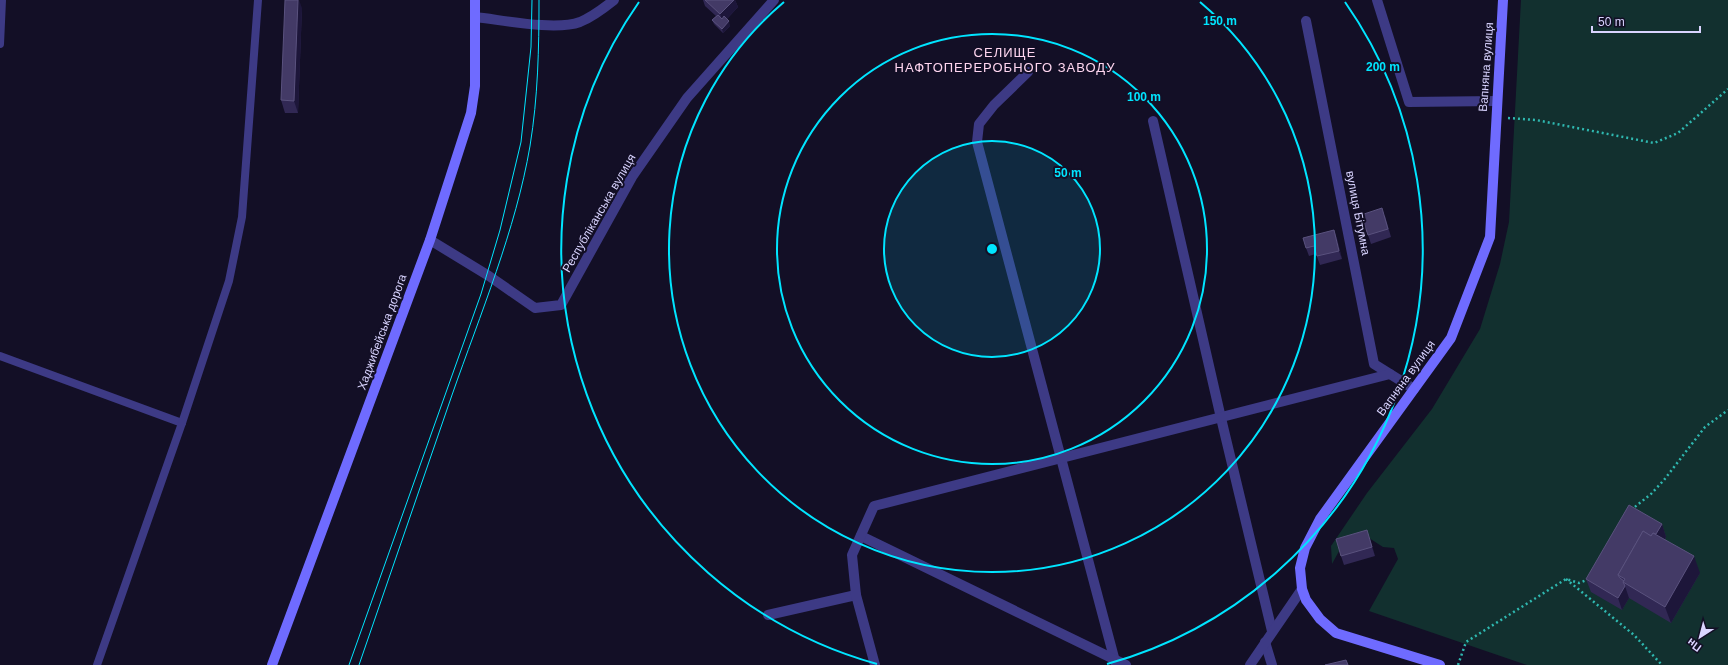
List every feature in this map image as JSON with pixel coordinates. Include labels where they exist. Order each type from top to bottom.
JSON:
[{"type":"street","name":"Хаджибейська дорога","points":[[272,665],[430,240],[471,112],[475,86],[475,0]]},
{"type":"street","points":[[475,17],[556,25],[580,22],[604,8],[614,0]]},
{"type":"street","name":"Республіканська вулиця","points":[[430,240],[489,276],[535,308],[561,305],[632,177],[687,98],[774,0]]},
{"type":"street","points":[[1377,0],[1409,102],[1496,101]]},
{"type":"street","name":"Вапняна вулиця","points":[[1440,665],[1336,633],[1320,619],[1306,600],[1302,589],[1300,568],[1306,548],[1320,519],[1452,338],[1490,236],[1496,101],[1503,0]]},
{"type":"street","name":"вулиця Бітумна","points":[[1306,21],[1374,364],[1414,389]]},
{"type":"street","points":[[1028,72],[994,105],[979,124],[977,142],[1115,661]]},
{"type":"street","points":[[1153,121],[1221,418],[1272,631]]},
{"type":"street","points":[[875,665],[856,595],[852,555],[874,506],[1390,374]]},
{"type":"street","points":[[861,536],[1115,661],[1126,665]]},
{"type":"street","points":[[1250,665],[1302,589]]},
{"type":"street","points":[[768,615],[856,595]]},
{"type":"street","points":[[1265,642],[1272,665]]},
{"type":"lane","points":[[0,44],[2,0]]},
{"type":"lane","points":[[98,665],[182,423],[229,281],[242,217],[258,0]]},
{"type":"lane","points":[[0,356],[182,423]]},
{"type":"path","points":[[1496,118],[1536,120],[1654,143],[1678,133],[1728,89]]},
{"type":"path","points":[[1629,513],[1633,507],[1647,498],[1664,480],[1705,427],[1728,410]]},
{"type":"path","points":[[1458,665],[1466,642],[1566,579],[1579,583],[1585,582],[1593,573]]},
{"type":"path","points":[[1566,579],[1634,635],[1662,665]]},
{"type":"green space","points":[[1521,0],[1728,0],[1728,665],[1527,665],[1369,611],[1398,559],[1394,548],[1383,547],[1369,538],[1344,542],[1332,564],[1331,546],[1367,493],[1432,409],[1480,329],[1500,264],[1509,222]]},
{"type":"building","points":[[285,0],[298,0],[294,101],[281,100]]},
{"type":"building","points":[[705,0],[734,0],[720,14]]},
{"type":"building","points":[[718,15],[722,19],[724,16],[729,21],[722,29],[712,20]]},
{"type":"building","points":[[1382,208],[1388,229],[1368,235],[1361,215]]},
{"type":"building","points":[[1334,230],[1339,251],[1317,256],[1314,246],[1306,248],[1303,238]]},
{"type":"building","points":[[1629,505],[1662,524],[1656,534],[1653,533],[1651,536],[1643,531],[1618,575],[1624,581],[1625,586],[1618,598],[1586,579]]},
{"type":"building","points":[[1367,530],[1372,547],[1341,556],[1336,539]]},
{"type":"building","points":[[1643,531],[1651,536],[1653,533],[1694,556],[1665,607],[1623,582],[1625,579],[1618,575]]},
{"type":"building","points":[[1346,660],[1348,665],[1325,665]]},
{"type":"tram line","points":[[349,665],[481,294],[500,230],[521,142],[531,47],[532,0]]},
{"type":"tram line","points":[[359,665],[496,272],[516,209],[530,146],[535,109],[539,0]]},
{"type":"district","name":"СЕЛИЩЕ НАФТОПЕРЕРОБНОГО ЗАВОДУ","points":[[1005,60]]}]
